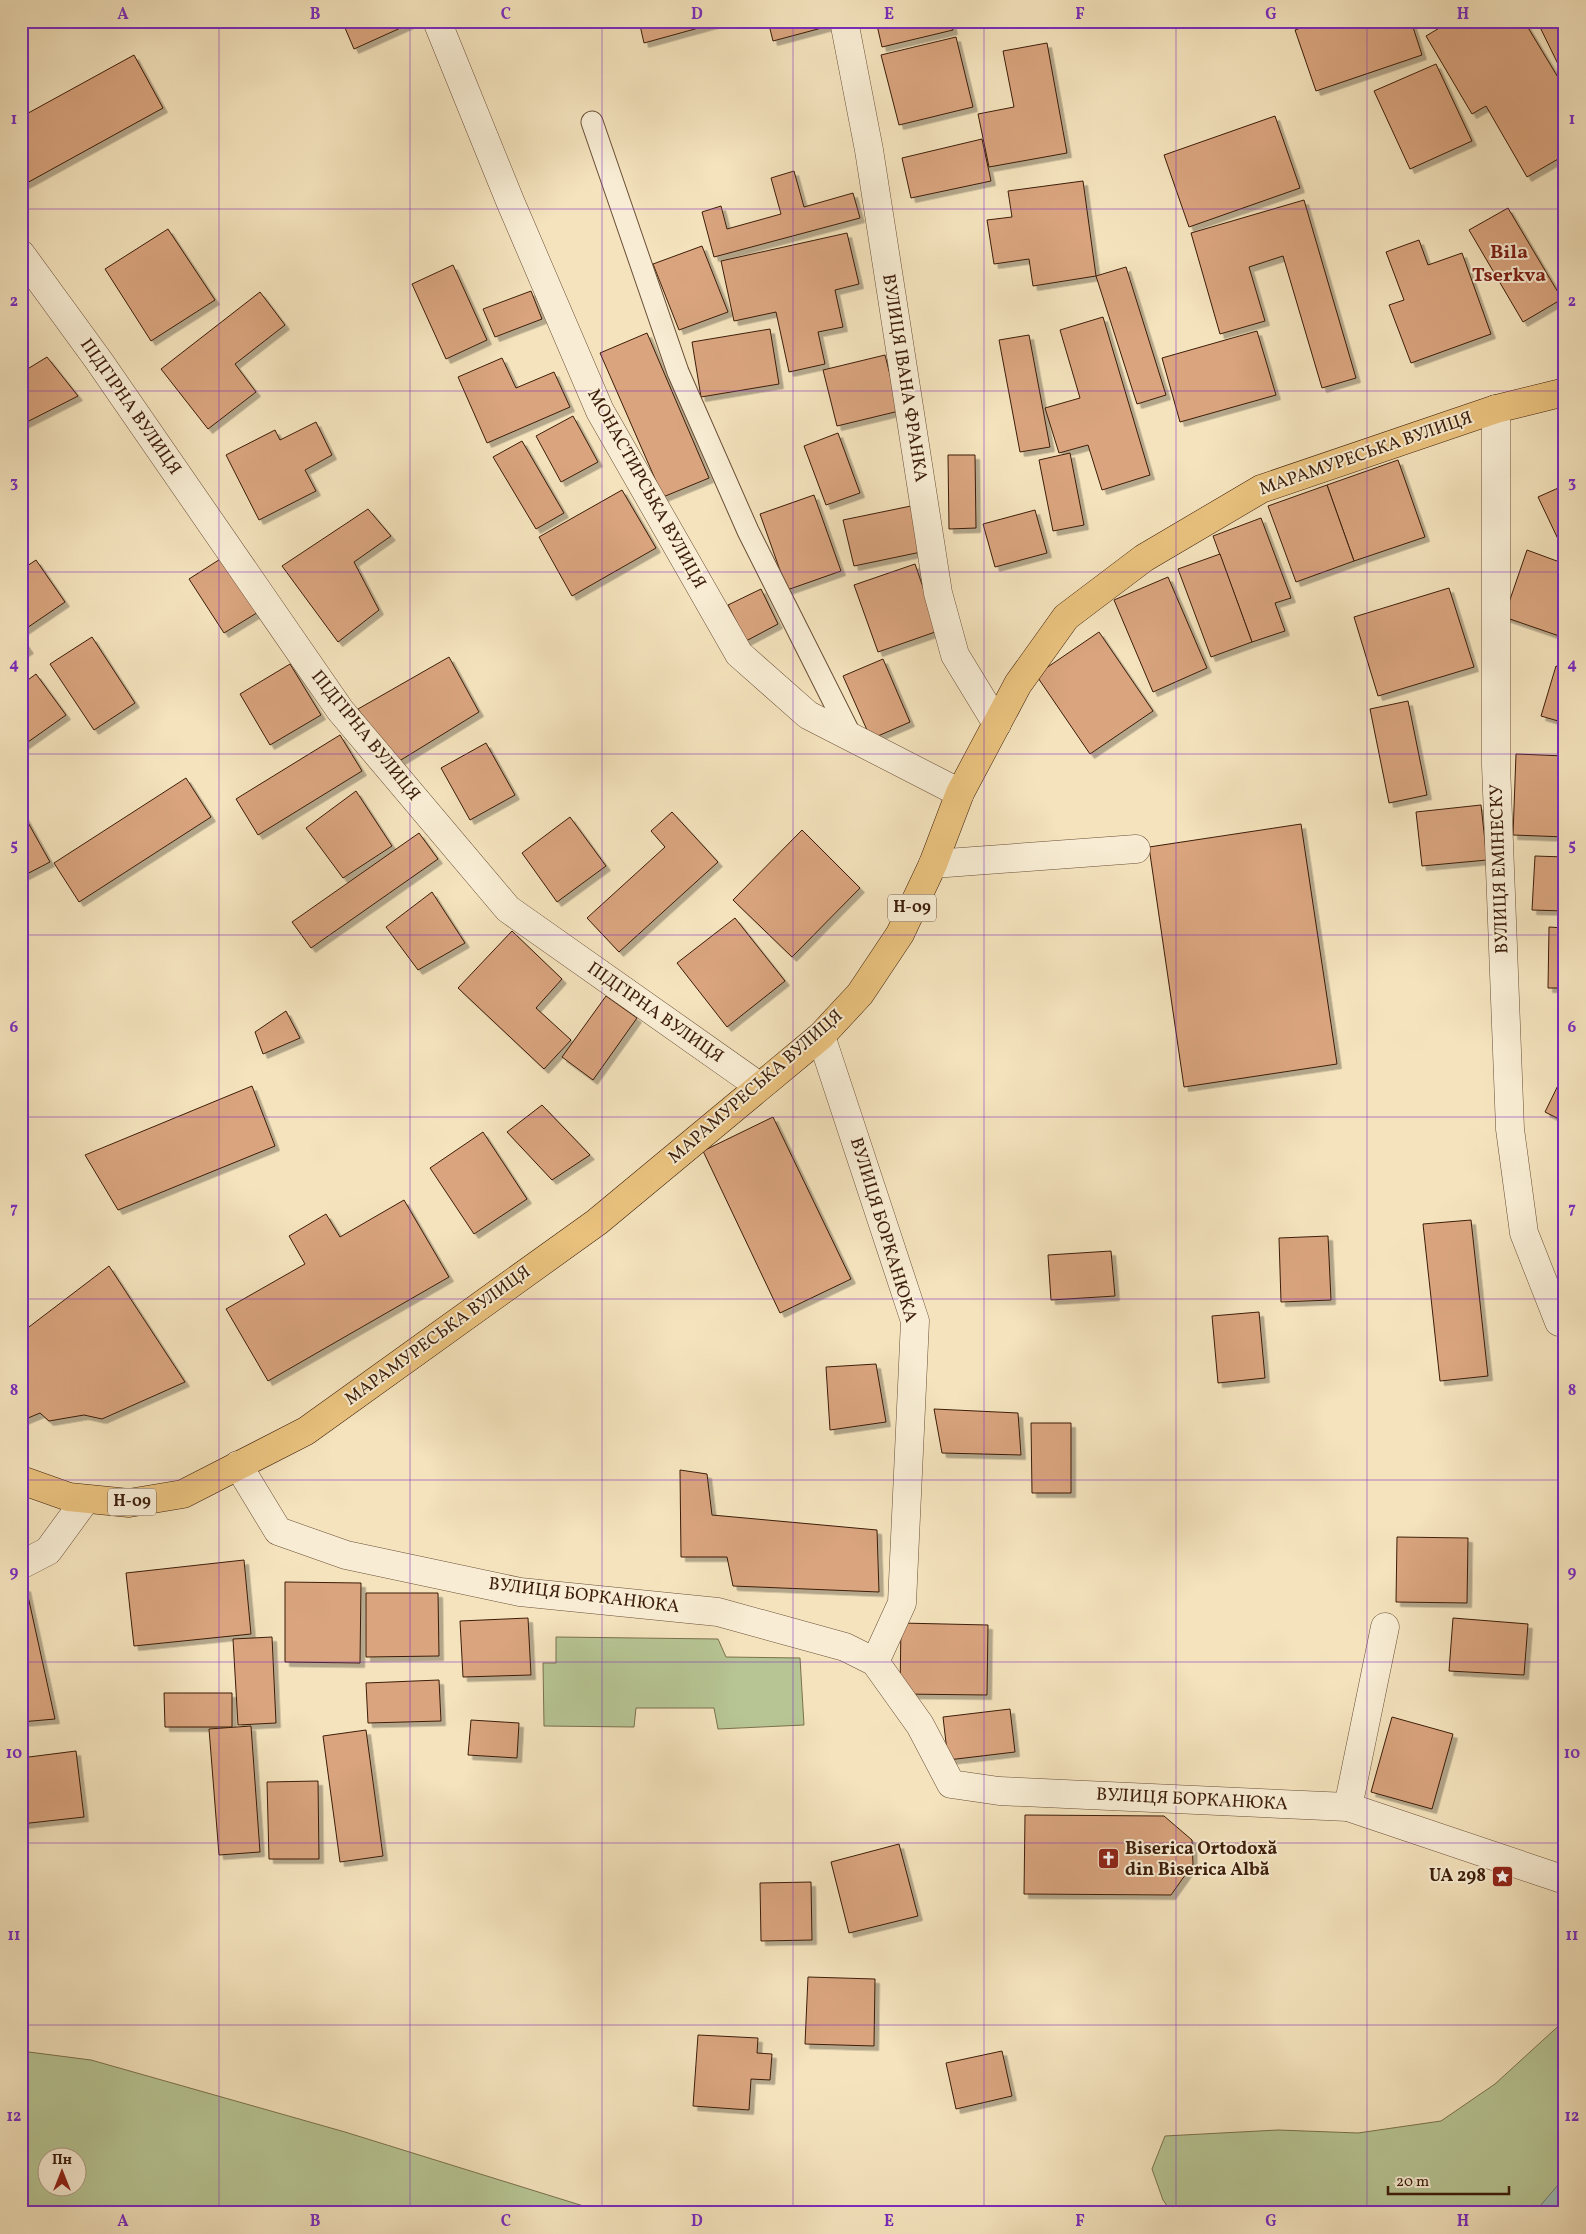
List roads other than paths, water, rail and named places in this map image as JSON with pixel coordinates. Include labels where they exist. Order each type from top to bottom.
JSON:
[{"type":"main road","name":"МАРАМУРЕСЬКА ВУЛИЦЯ","points":[[238,1466],[306,1431],[598,1222],[821,1036],[860,994],[900,934],[933,864],[960,793],[1018,684],[1066,617],[1144,558],[1260,489],[1496,409],[1565,392]]},
{"type":"main road","name":"Н-09","points":[[21,1480],[69,1497],[129,1503],[183,1494],[238,1466]]},
{"type":"street","name":"МОНАСТИРСЬКА ВУЛИЦЯ","points":[[437,21],[510,201],[600,412],[739,654],[808,715],[960,793]]},
{"type":"street","name":"ВУЛИЦЯ ІВАНА ФРАНКА","points":[[844,21],[869,150],[938,593],[955,655],[997,724]]},
{"type":"street","name":"ПІДГІРНА ВУЛИЦЯ","points":[[21,254],[99,361],[340,710],[508,909],[759,1086]]},
{"type":"street","name":"ВУЛИЦЯ ЕМІНЕСКУ","points":[[1496,409],[1496,765],[1510,1129],[1524,1233],[1559,1322]]},
{"type":"street","points":[[933,864],[1136,849]]},
{"type":"street","name":"ВУЛИЦЯ БОРКАНЮКА","points":[[821,1036],[915,1321],[902,1603],[875,1662]]},
{"type":"street","name":"ВУЛИЦЯ БОРКАНЮКА","points":[[238,1466],[278,1531],[346,1555],[520,1592],[718,1612],[845,1647],[875,1662],[920,1725],[951,1784],[999,1791],[1348,1807],[1565,1880]]},
{"type":"street","points":[[21,1566],[48,1551],[86,1499]]},
{"type":"street","points":[[1348,1807],[1385,1626]]},
{"type":"lane","points":[[592,122],[678,372],[748,531],[852,738]]},
{"type":"water","points":[[1564,2178],[1565,2213],[1534,2213]]},
{"type":"place","name":"Biserica Ortodoxă din Biserica Albă","points":[[1109,1859]]},
{"type":"place","name":"UA 298","points":[[1502,1876]]},
{"type":"district","name":"Bila Tserkva","points":[[1509,264]]}]
